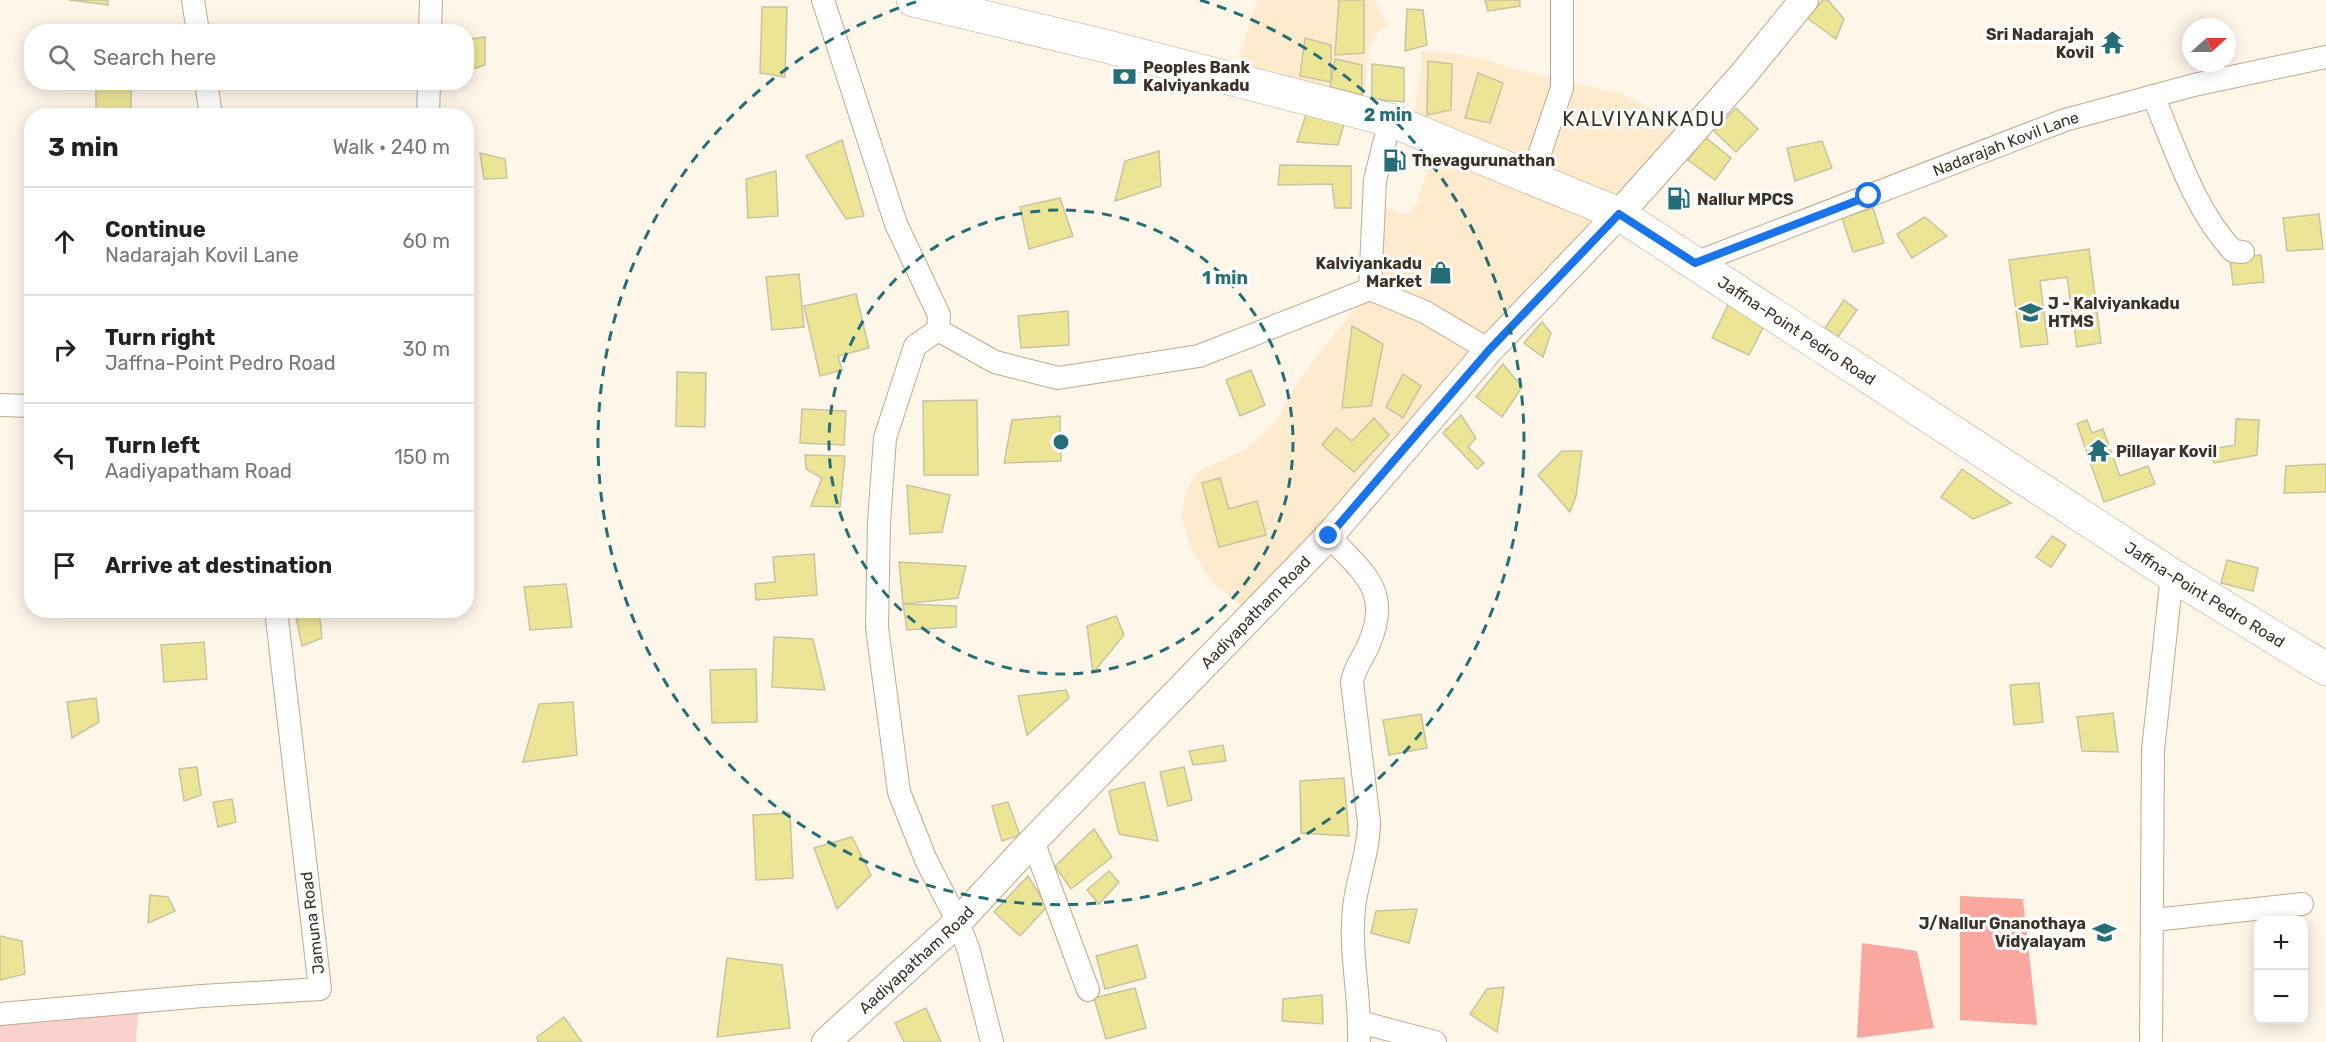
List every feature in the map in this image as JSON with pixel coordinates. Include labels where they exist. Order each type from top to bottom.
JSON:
[{"type":"main road","name":"Jaffna-Point Pedro Road","points":[[913,0],[1101,45],[1390,120],[1619,214],[2172,575],[2326,669]]},
{"type":"street","points":[[193,0],[197,24]]},
{"type":"street","points":[[430,24],[431,0]]},
{"type":"street","points":[[823,0],[896,224],[939,315],[938,330]]},
{"type":"street","points":[[1531,179],[1562,88],[1562,0]]},
{"type":"street","name":"Aadiyapatham Road","points":[[826,1042],[957,922],[1329,536],[1489,350],[1619,214],[1742,76],[1804,0]]},
{"type":"street","name":"Nadarajah Kovil Lane","points":[[1695,263],[2065,120],[2194,85],[2326,57]]},
{"type":"street","points":[[207,90],[210,108]]},
{"type":"street","points":[[428,108],[429,90]]},
{"type":"street","points":[[2153,96],[2202,210],[2216,233],[2233,251],[2243,252]]},
{"type":"street","points":[[1370,289],[1375,180],[1390,120]]},
{"type":"street","points":[[938,330],[995,362],[1058,378],[1198,356],[1370,289],[1425,312],[1489,350]]},
{"type":"street","points":[[938,330],[915,346],[885,438],[879,522],[877,628],[899,792],[926,860],[969,951],[992,1042]]},
{"type":"street","points":[[0,405],[24,406]]},
{"type":"street","points":[[1329,536],[1371,581],[1376,591],[1379,607],[1370,643],[1352,682],[1369,822],[1369,839],[1354,908],[1354,965],[1359,1032],[1435,1042]]},
{"type":"street","points":[[2151,1042],[2154,750],[2172,575]]},
{"type":"street","name":"Jamuna Road","points":[[0,1014],[202,996],[320,989],[277,618]]},
{"type":"street","points":[[1033,841],[1088,990]]},
{"type":"street","points":[[2154,920],[2302,904]]},
{"type":"shaded area","points":[[1258,0],[1374,0],[1388,26],[1378,32],[1371,44],[1367,61],[1363,113],[1232,79]]},
{"type":"shaded area","points":[[1421,51],[1483,59],[1513,69],[1622,94],[1680,123],[1691,132],[1253,616],[1214,584],[1193,552],[1181,517],[1187,488],[1200,471],[1248,448],[1277,420],[1296,384],[1370,289],[1374,204],[1406,215],[1416,205],[1438,140],[1412,130],[1422,62]]},
{"type":"shaded area","points":[[1960,896],[2023,899],[2037,1025],[1960,1020]]},
{"type":"shaded area","points":[[1862,943],[1917,951],[1934,1028],[1857,1038]]},
{"type":"shaded area","points":[[139,1002],[136,1042],[0,1042],[0,1014]]},
{"type":"building","points":[[69,0],[108,0],[108,5]]},
{"type":"building","points":[[1339,0],[1364,0],[1364,53],[1335,55]]},
{"type":"building","points":[[1485,0],[1520,0],[1520,6],[1488,11]]},
{"type":"building","points":[[1823,0],[1828,0],[1844,19],[1836,39],[1807,18]]},
{"type":"building","points":[[762,7],[787,7],[785,77],[760,73]]},
{"type":"building","points":[[1407,9],[1423,10],[1427,45],[1405,51]]},
{"type":"building","points":[[485,37],[485,65],[474,68],[474,39]]},
{"type":"building","points":[[1305,38],[1331,45],[1331,82],[1300,76]]},
{"type":"building","points":[[1335,59],[1362,65],[1362,95],[1330,87]]},
{"type":"building","points":[[1428,61],[1452,64],[1451,110],[1427,115]]},
{"type":"building","points":[[1372,64],[1404,68],[1404,102],[1372,99]]},
{"type":"building","points":[[1478,73],[1503,83],[1490,123],[1465,118]]},
{"type":"building","points":[[96,90],[131,90],[131,108],[96,108]]},
{"type":"building","points":[[1309,106],[1346,117],[1338,145],[1297,142]]},
{"type":"building","points":[[1736,108],[1758,129],[1736,152],[1714,131]]},
{"type":"building","points":[[1705,137],[1731,158],[1715,180],[1688,160]]},
{"type":"building","points":[[842,140],[864,216],[846,219],[806,156]]},
{"type":"building","points":[[1822,141],[1832,168],[1795,181],[1787,148]]},
{"type":"building","points":[[1159,151],[1161,186],[1115,201],[1125,161]]},
{"type":"building","points":[[480,153],[505,159],[507,178],[484,179]]},
{"type":"building","points":[[1280,165],[1351,166],[1351,208],[1335,208],[1332,184],[1278,185]]},
{"type":"building","points":[[776,171],[778,216],[748,218],[746,179]]},
{"type":"building","points":[[1060,198],[1073,236],[1029,249],[1020,207]]},
{"type":"building","points":[[1873,208],[1884,243],[1853,252],[1842,218]]},
{"type":"building","points":[[2319,214],[2323,249],[2287,251],[2283,218]]},
{"type":"building","points":[[1925,217],[1947,236],[1912,258],[1897,234]]},
{"type":"building","name":"J - Kalviyankadu HTMS","points":[[2089,249],[2101,343],[2077,347],[2067,277],[2040,281],[2048,344],[2021,347],[2009,260]]},
{"type":"building","points":[[2261,255],[2264,282],[2233,285],[2230,258]]},
{"type":"building","points":[[799,274],[804,327],[772,330],[766,277]]},
{"type":"building","points":[[856,294],[869,348],[838,356],[842,370],[820,376],[804,306]]},
{"type":"building","points":[[1732,297],[1767,320],[1749,355],[1712,338]]},
{"type":"building","points":[[1844,300],[1857,310],[1838,337],[1825,328]]},
{"type":"building","points":[[1068,311],[1069,345],[1021,348],[1018,316]]},
{"type":"building","points":[[1542,322],[1551,333],[1543,357],[1524,343]]},
{"type":"building","points":[[1352,326],[1383,344],[1371,406],[1342,408]]},
{"type":"building","points":[[1503,364],[1522,387],[1502,417],[1476,397]]},
{"type":"building","points":[[1251,370],[1265,405],[1240,416],[1226,380]]},
{"type":"building","points":[[677,372],[706,373],[705,427],[676,426]]},
{"type":"building","points":[[1403,374],[1421,386],[1403,418],[1386,407]]},
{"type":"building","points":[[977,400],[978,475],[924,475],[923,401]]},
{"type":"building","points":[[802,409],[846,411],[844,445],[800,443]]},
{"type":"building","points":[[1461,415],[1476,438],[1468,447],[1484,463],[1477,469],[1443,433]]},
{"type":"building","points":[[1060,416],[1061,461],[1004,463],[1012,420]]},
{"type":"building","points":[[1374,418],[1389,435],[1354,472],[1322,445],[1336,428],[1352,441]]},
{"type":"building","points":[[2236,419],[2259,420],[2257,455],[2214,463],[2211,449],[2235,445]]},
{"type":"building","name":"Pillayar Kovil","points":[[2087,420],[2092,433],[2103,429],[2120,476],[2148,466],[2155,484],[2104,502],[2077,424]]},
{"type":"building","points":[[1562,451],[1582,451],[1576,496],[1570,512],[1538,475]]},
{"type":"building","points":[[805,455],[845,456],[840,507],[811,506],[822,478],[806,469]]},
{"type":"building","points":[[2326,464],[2326,492],[2284,493],[2286,466]]},
{"type":"building","points":[[1962,469],[2011,503],[1973,519],[1941,497]]},
{"type":"building","points":[[1220,478],[1229,509],[1257,501],[1266,535],[1219,547],[1202,483]]},
{"type":"building","points":[[907,485],[950,495],[942,532],[910,534]]},
{"type":"building","points":[[2052,536],[2066,545],[2051,567],[2036,557]]},
{"type":"building","points":[[814,554],[817,595],[756,600],[755,584],[775,582],[773,557]]},
{"type":"building","points":[[2227,560],[2258,568],[2253,591],[2221,583]]},
{"type":"building","points":[[899,562],[966,566],[958,598],[903,604]]},
{"type":"building","points":[[566,584],[572,627],[530,630],[524,587]]},
{"type":"building","points":[[903,604],[956,606],[956,627],[907,630]]},
{"type":"building","points":[[1116,616],[1124,635],[1093,673],[1087,626]]},
{"type":"building","points":[[296,618],[320,618],[322,638],[302,646]]},
{"type":"building","points":[[774,637],[813,639],[825,690],[772,687]]},
{"type":"building","points":[[204,642],[207,679],[164,682],[161,645]]},
{"type":"building","points":[[756,669],[757,722],[712,723],[710,670]]},
{"type":"building","points":[[2039,683],[2043,722],[2014,725],[2010,685]]},
{"type":"building","points":[[1066,690],[1069,698],[1027,735],[1018,696]]},
{"type":"building","points":[[96,698],[99,722],[72,738],[67,702]]},
{"type":"building","points":[[573,702],[577,755],[523,762],[539,704]]},
{"type":"building","points":[[2113,713],[2118,752],[2082,751],[2077,717]]},
{"type":"building","points":[[1421,714],[1427,748],[1389,755],[1383,720]]},
{"type":"building","points":[[1223,745],[1226,761],[1193,765],[1189,751]]},
{"type":"building","points":[[197,767],[201,795],[184,801],[179,769]]},
{"type":"building","points":[[1184,767],[1192,800],[1168,806],[1160,772]]},
{"type":"building","points":[[1344,778],[1349,836],[1301,833],[1300,781]]},
{"type":"building","points":[[1144,782],[1158,841],[1119,834],[1109,791]]},
{"type":"building","points":[[232,799],[236,822],[218,827],[213,802]]},
{"type":"building","points":[[1008,802],[1020,835],[1002,841],[992,806]]},
{"type":"building","points":[[790,813],[793,878],[756,880],[753,815]]},
{"type":"building","points":[[1094,829],[1112,857],[1071,889],[1055,866]]},
{"type":"building","points":[[852,837],[871,875],[837,909],[814,848]]},
{"type":"building","points":[[1109,871],[1119,882],[1099,904],[1087,890]]},
{"type":"building","points":[[1028,876],[1047,907],[1020,936],[994,912]]},
{"type":"building","points":[[150,895],[168,897],[175,911],[148,923]]},
{"type":"building","points":[[1417,909],[1409,943],[1371,933],[1376,911]]},
{"type":"building","points":[[0,936],[22,941],[25,974],[0,980]]},
{"type":"building","points":[[1137,945],[1146,978],[1105,989],[1096,956]]},
{"type":"building","points":[[727,958],[782,965],[790,1028],[717,1037]]},
{"type":"building","points":[[1504,987],[1497,1032],[1470,1014],[1487,989]]},
{"type":"building","points":[[1135,988],[1146,1028],[1106,1039],[1094,998]]},
{"type":"building","points":[[1322,995],[1323,1024],[1282,1021],[1283,999]]},
{"type":"building","points":[[926,1008],[941,1042],[904,1042],[895,1023]]},
{"type":"building","points":[[564,1017],[582,1042],[538,1042],[537,1037]]},
{"type":"place","name":"Sri Nadarajah Kovil","points":[[2112,43]]},
{"type":"place","name":"Peoples Bank Kalviyankadu","points":[[1125,76]]},
{"type":"place","name":"Thevagurunathan","points":[[1394,160]]},
{"type":"place","name":"Nallur MPCS","points":[[1679,199]]},
{"type":"place","name":"Kalviyankadu Market","points":[[1440,272]]},
{"type":"place","name":"J - Kalviyankadu HTMS","points":[[2030,312]]},
{"type":"place","name":"Pillayar Kovil","points":[[2098,451]]},
{"type":"place","name":"J/Nallur Gnanothaya Vidyalayam","points":[[2104,932]]},
{"type":"district","name":"KALVIYANKADU","points":[[1644,119]]},
{"type":"route","points":[[1329,536],[1489,350],[1619,214],[1695,263],[1869,196]]}]
